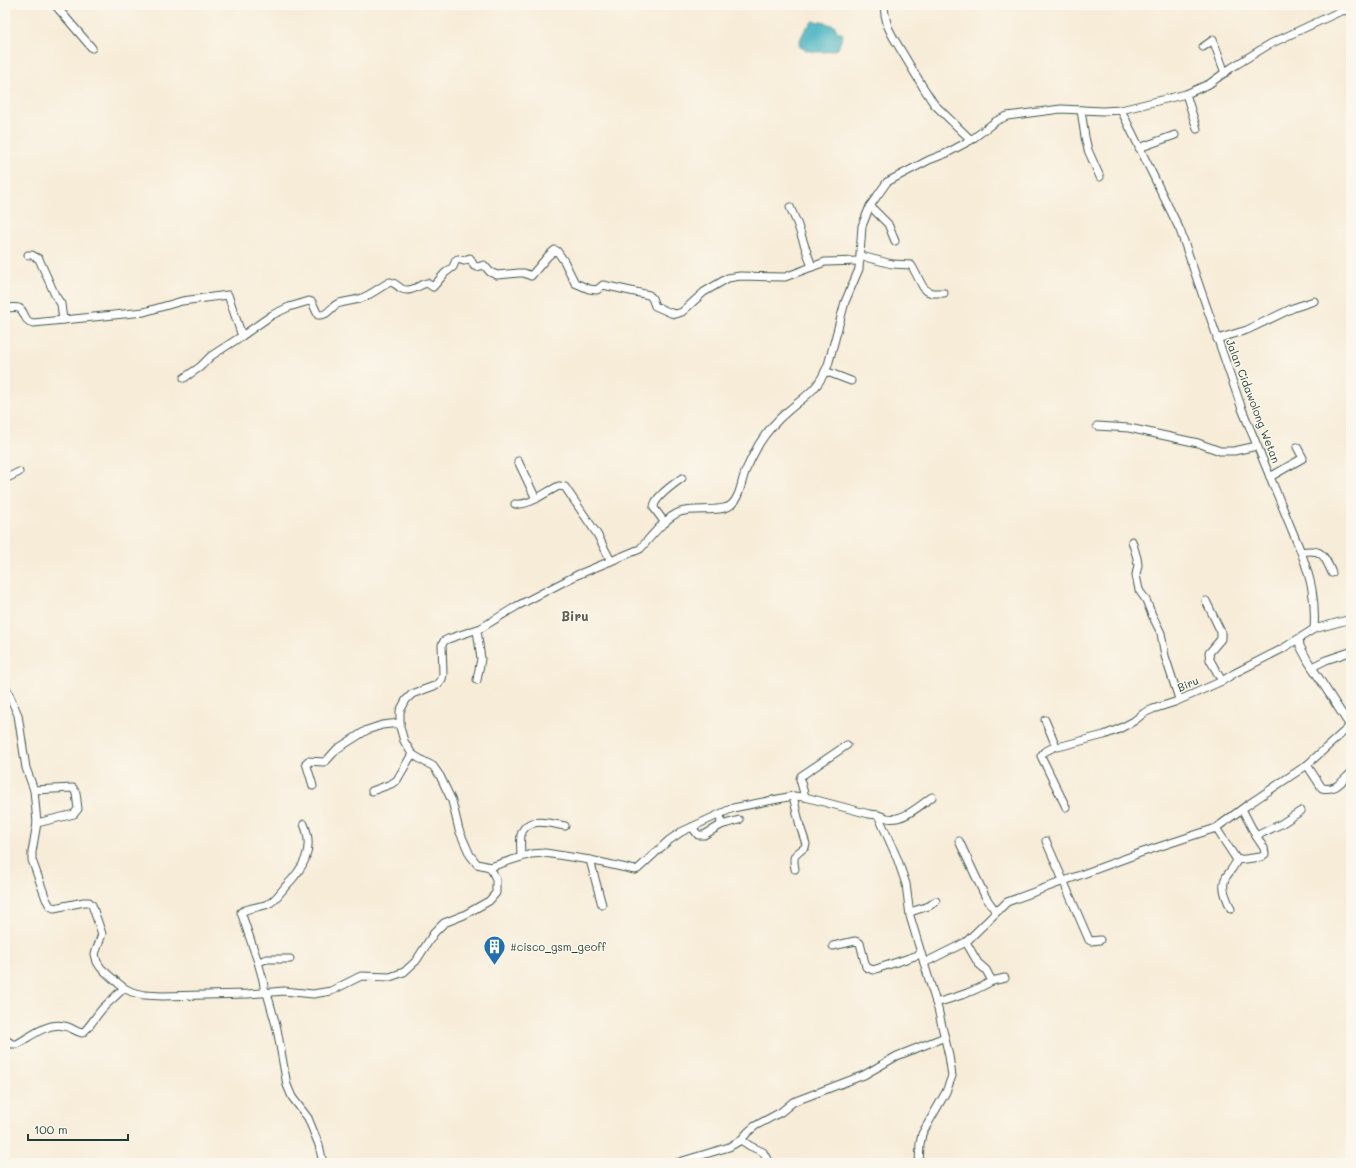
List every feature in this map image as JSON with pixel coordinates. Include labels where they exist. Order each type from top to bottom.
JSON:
[{"type":"street","points":[[55,5],[92,48]]},
{"type":"street","points":[[884,5],[888,27],[893,37],[934,104],[971,140]]},
{"type":"street","points":[[932,797],[911,812],[902,816],[890,818],[804,797],[793,796],[733,808],[692,827],[668,841],[638,869],[635,870],[590,860],[545,853],[531,854],[490,867],[477,864],[470,855],[460,830],[452,801],[440,776],[433,766],[420,760],[412,754],[404,741],[400,727],[400,711],[406,700],[412,694],[434,686],[442,679],[442,645],[448,638],[477,630],[570,578],[640,549],[674,514],[687,510],[723,508],[734,502],[746,471],[759,445],[772,426],[817,386],[828,365],[845,302],[859,269],[862,226],[870,206],[887,182],[971,140],[996,121],[1007,116],[1061,109],[1121,110],[1186,94],[1209,84],[1270,44],[1341,11],[1351,10]]},
{"type":"street","points":[[1203,47],[1213,40],[1225,73]]},
{"type":"street","points":[[1186,94],[1197,129]]},
{"type":"street","points":[[1080,110],[1088,150],[1100,177]]},
{"type":"street","points":[[1121,110],[1139,148],[1175,135]]},
{"type":"street","name":"Jalan Cidawolong Wetan","points":[[1139,148],[1180,230],[1242,409],[1310,575],[1315,612],[1314,628]]},
{"type":"street","points":[[870,206],[888,224],[895,241]]},
{"type":"street","points":[[790,207],[812,267]]},
{"type":"street","points":[[184,378],[200,367],[211,356],[272,315],[289,307],[309,301],[312,302],[318,315],[321,315],[325,314],[335,305],[363,297],[390,282],[405,290],[411,290],[427,283],[433,287],[458,259],[464,261],[470,258],[474,266],[484,266],[490,272],[497,275],[524,273],[531,276],[548,256],[556,250],[576,283],[589,289],[597,290],[603,286],[649,295],[655,306],[671,314],[682,312],[704,292],[728,278],[740,276],[785,277],[825,262],[860,258],[892,264],[911,265],[923,287],[927,291],[932,293],[944,293]]},
{"type":"street","points":[[28,255],[32,255],[39,259],[55,295],[61,304],[63,320]]},
{"type":"street","points":[[5,308],[19,309],[22,311],[26,320],[30,322],[144,312],[182,301],[226,295],[228,296],[242,336]]},
{"type":"street","points":[[1217,339],[1247,330],[1293,308],[1314,301]]},
{"type":"street","points":[[825,371],[851,381]]},
{"type":"street","points":[[1097,426],[1129,428],[1198,443],[1220,451],[1257,446]]},
{"type":"street","points":[[1270,477],[1303,458],[1298,447]]},
{"type":"street","points":[[518,462],[536,499]]},
{"type":"street","points":[[5,479],[19,472]]},
{"type":"street","points":[[665,523],[653,505],[657,498],[682,478]]},
{"type":"street","points":[[515,504],[520,505],[527,503],[559,486],[567,488],[597,534],[611,562]]},
{"type":"street","points":[[1132,541],[1138,565],[1136,575],[1139,590],[1146,600],[1161,633],[1165,656],[1179,699]]},
{"type":"street","points":[[1301,552],[1315,550],[1321,553],[1328,563],[1332,573]]},
{"type":"street","points":[[1206,601],[1221,632],[1221,639],[1209,653],[1210,660],[1222,681]]},
{"type":"street","name":"Biru","points":[[1056,746],[1061,747],[1104,735],[1134,721],[1152,709],[1175,702],[1222,681],[1282,649],[1314,628],[1351,618]]},
{"type":"street","points":[[477,630],[481,659],[477,680]]},
{"type":"street","points":[[924,964],[966,942],[1007,902],[1140,853],[1216,828],[1307,765],[1350,726],[1312,667],[1300,646],[1299,639]]},
{"type":"street","points":[[1312,667],[1326,660],[1350,652]]},
{"type":"street","points":[[5,685],[18,715],[26,768],[34,790],[37,823],[32,860],[46,899],[50,906],[54,908],[84,902],[89,902],[92,905],[102,934],[95,958],[101,968],[124,988],[132,992],[156,996],[266,993],[284,991],[313,994],[331,990],[361,976],[390,977],[404,972],[416,961],[434,933],[444,923],[464,915],[489,901],[496,893],[496,880],[490,867]]},
{"type":"street","points":[[1045,720],[1056,746],[1044,752],[1041,756],[1066,807]]},
{"type":"street","points":[[313,786],[306,764],[308,761],[324,762],[340,746],[367,730],[382,725],[400,723]]},
{"type":"street","points":[[804,797],[800,779],[801,776],[847,745]]},
{"type":"street","points":[[372,791],[391,784],[397,780],[412,754]]},
{"type":"street","points":[[1307,765],[1322,788],[1332,789],[1338,786],[1351,773]]},
{"type":"street","points":[[34,790],[73,788],[76,793],[78,809],[74,814],[37,823]]},
{"type":"street","points":[[793,796],[806,844],[805,847],[795,855],[795,869]]},
{"type":"street","points":[[1231,909],[1226,898],[1224,885],[1226,877],[1237,860],[1261,857],[1265,854],[1264,848],[1242,809]]},
{"type":"street","points":[[1256,836],[1281,824],[1301,811]]},
{"type":"street","points":[[720,814],[721,825]]},
{"type":"street","points":[[878,815],[898,858],[906,884],[910,912],[945,1038],[952,1076],[922,1134],[919,1163]]},
{"type":"street","points":[[692,827],[698,835],[701,836],[721,825],[739,820]]},
{"type":"street","points":[[521,858],[521,835],[528,825],[540,822],[565,826]]},
{"type":"street","points":[[304,824],[308,838],[307,856],[299,872],[271,902],[241,912],[258,962],[277,1029],[287,1085],[292,1097],[308,1118],[319,1145],[323,1163]]},
{"type":"street","points":[[1216,828],[1237,860]]},
{"type":"street","points":[[959,841],[987,899],[994,909],[999,910]]},
{"type":"street","points":[[1046,841],[1089,940],[1100,940]]},
{"type":"street","points":[[590,860],[602,905]]},
{"type":"street","points":[[910,912],[929,906],[936,901]]},
{"type":"street","points":[[833,946],[855,941],[860,943],[866,967],[873,970],[921,954]]},
{"type":"street","points":[[966,942],[978,963],[986,970],[992,981]]},
{"type":"street","points":[[258,962],[267,959],[290,959]]},
{"type":"street","points":[[936,1003],[965,995],[992,981],[1005,978]]},
{"type":"street","points":[[5,1039],[12,1044],[17,1044],[47,1027],[54,1025],[85,1032],[103,1008],[124,988]]},
{"type":"street","points":[[676,1163],[729,1148],[741,1140],[750,1129],[781,1112],[793,1102],[864,1075],[897,1056],[945,1038]]},
{"type":"street","points":[[741,1140],[763,1152],[769,1163]]},
{"type":"water","points":[[813,21],[823,22],[835,26],[837,31],[843,34],[838,49],[813,52],[799,46],[803,33]]},
{"type":"place","name":"#cisco_gsm_geoff","points":[[495,966]]},
{"type":"district","name":"Biru","points":[[575,616]]}]
